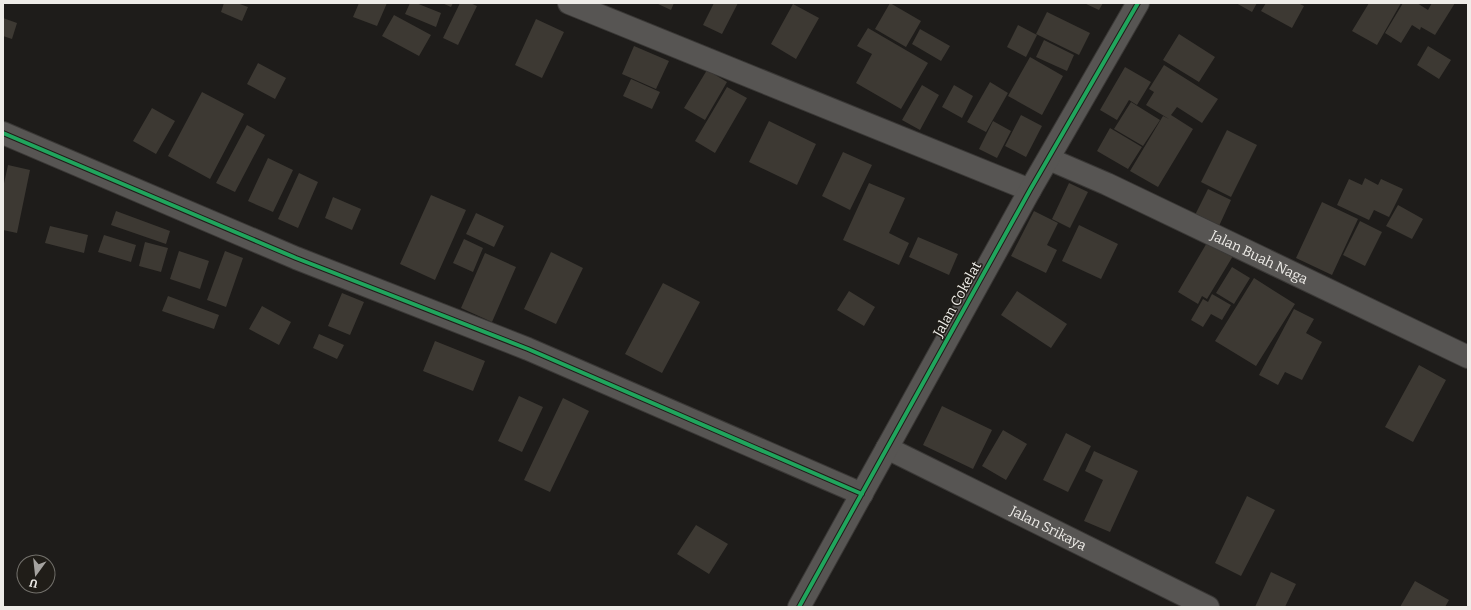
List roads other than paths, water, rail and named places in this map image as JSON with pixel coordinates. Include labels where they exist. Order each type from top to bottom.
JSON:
[{"type":"street","points":[[569,3],[1030,190]]},
{"type":"street","name":"Jalan Cokelat","points":[[798,607],[1030,190],[1138,3]]},
{"type":"street","points":[[3,133],[296,258],[528,349],[862,494]]},
{"type":"street","name":"Jalan Buah Naga","points":[[1049,159],[1107,184],[1468,357]]},
{"type":"street","name":"Jalan Srikaya","points":[[887,448],[1208,607]]}]
